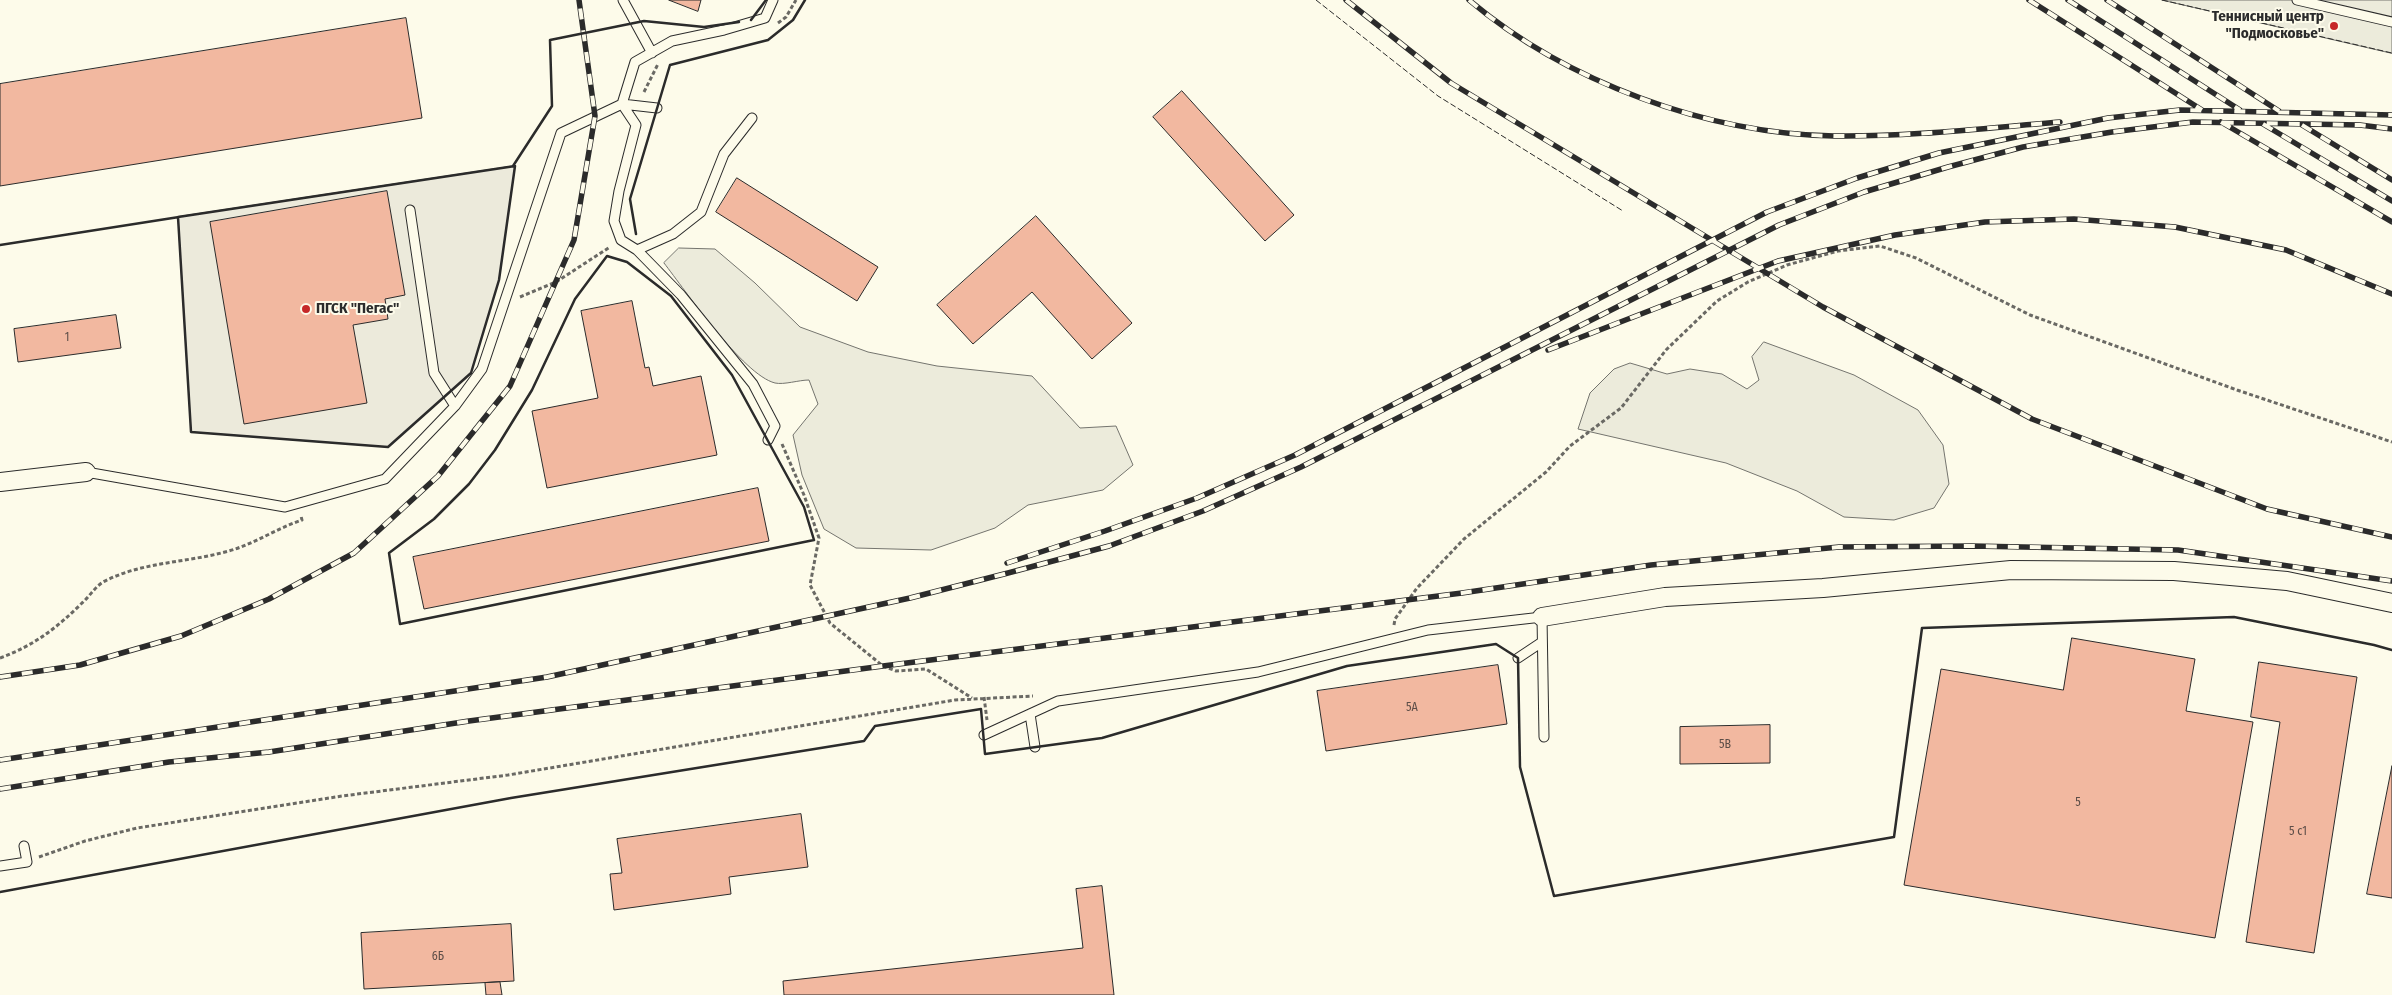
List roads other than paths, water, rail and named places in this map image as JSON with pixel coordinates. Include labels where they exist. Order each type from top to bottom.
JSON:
[{"type":"street","points":[[0,482],[86,472]]},
{"type":"street","points":[[1542,617],[1665,597],[1823,588],[2011,570],[2193,573],[2287,582],[2392,603]]},
{"type":"lane","points":[[623,0],[652,53]]},
{"type":"lane","points":[[622,104],[635,62],[672,41],[724,30],[765,18],[773,0]]},
{"type":"lane","points":[[2297,0],[2392,22]]},
{"type":"lane","points":[[622,104],[636,124],[619,191],[614,220],[621,240],[637,250],[681,295],[753,384],[775,426],[768,440]]},
{"type":"lane","points":[[86,472],[285,507],[386,479],[455,406],[482,369],[561,133],[622,104],[657,108]]},
{"type":"lane","points":[[637,250],[673,234],[701,212],[724,154],[752,118]]},
{"type":"lane","points":[[410,210],[434,373],[455,406]]},
{"type":"lane","points":[[987,734],[1058,701],[1258,672],[1428,630],[1542,617],[1544,737]]},
{"type":"lane","points":[[1518,658],[1542,642]]},
{"type":"lane","points":[[1030,714],[1035,747]]},
{"type":"lane","points":[[0,866],[27,862],[24,846]]},
{"type":"railway","points":[[0,677],[80,665],[181,636],[269,599],[354,553],[438,476],[510,386],[574,240],[595,116],[579,0]]},
{"type":"railway","points":[[1346,0],[1451,83],[1823,307],[2032,419],[2267,509],[2392,537]]},
{"type":"railway","points":[[1469,0],[1507,29],[1549,56],[1594,79],[1641,98],[1689,114],[1737,125],[1786,133],[1862,136],[1947,132],[2060,122]]},
{"type":"railway","points":[[2029,0],[2202,110]]},
{"type":"railway","points":[[2068,0],[2240,110]]},
{"type":"railway","points":[[2107,0],[2279,111]]},
{"type":"railway","points":[[1007,563],[1197,498],[1295,455],[1767,212],[1857,178],[1939,153],[2108,118],[2180,110],[2392,115]]},
{"type":"railway","points":[[0,760],[547,677],[910,598],[1109,546],[1203,511],[1301,467],[1779,225],[1864,192],[2023,147],[2112,132],[2193,122],[2360,125],[2392,129]]},
{"type":"railway","points":[[2221,122],[2392,222]]},
{"type":"railway","points":[[2263,124],[2392,201]]},
{"type":"railway","points":[[2302,125],[2392,180]]},
{"type":"railway","points":[[1548,350],[1778,261],[1895,235],[1985,222],[2074,219],[2175,227],[2286,250],[2392,294]]},
{"type":"railway","points":[[0,789],[169,762],[269,752],[469,721],[883,666],[1462,593],[1651,565],[1839,547],[1972,546],[2178,550],[2392,581]]},
{"type":"place","name":"Теннисный центр \"Подмосковье\"","points":[[2334,26]]},
{"type":"place","name":"ПГСК \"Пегас\"","points":[[306,309]]}]
